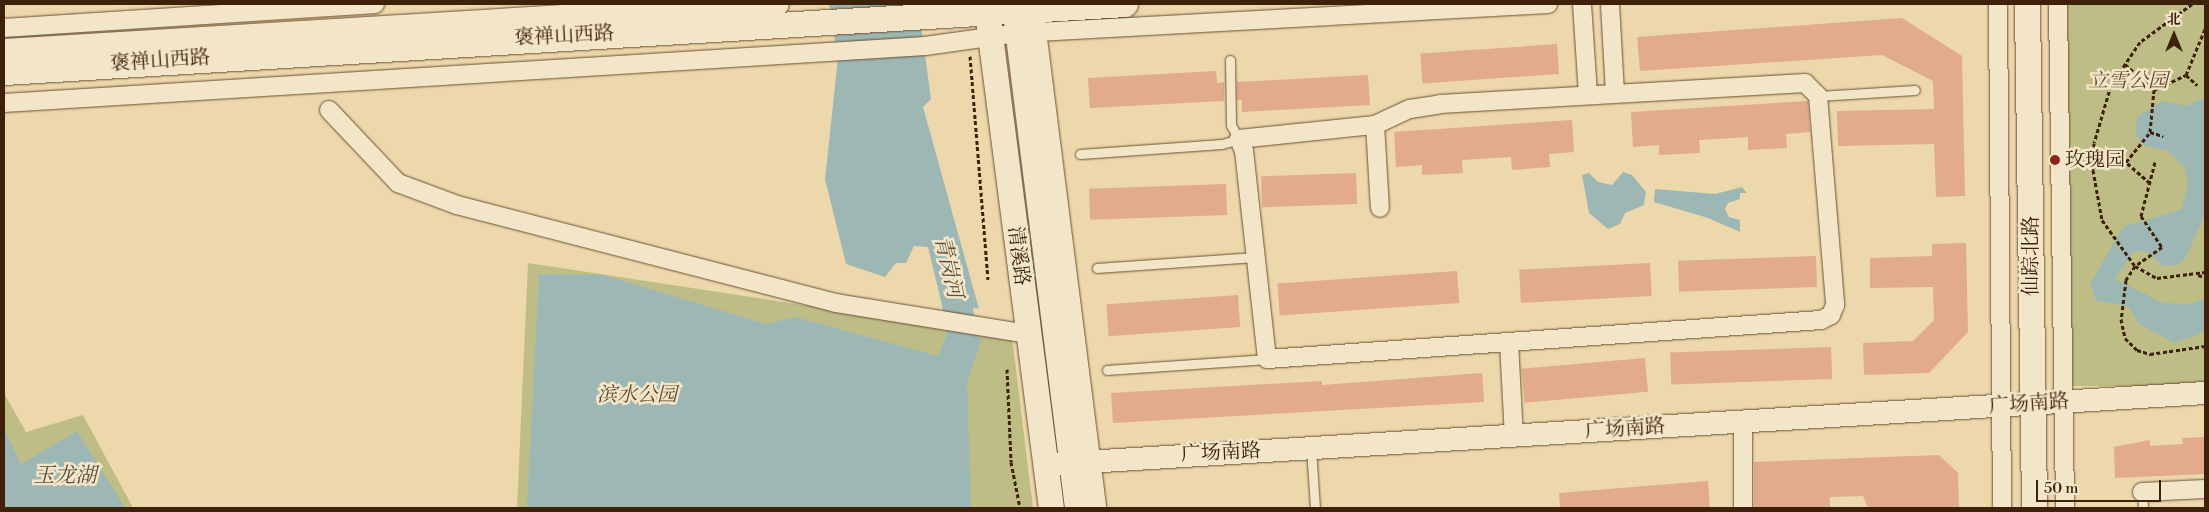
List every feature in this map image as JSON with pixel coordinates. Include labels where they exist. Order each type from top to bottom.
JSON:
[{"type":"main road","name":"褒禅山西路","points":[[4,51],[776,4]]},
{"type":"main road","name":"褒禅山西路","points":[[4,72],[930,15],[986,8],[1025,16],[1125,4]]},
{"type":"main road","name":"仙踪北路","points":[[2027,4],[2034,508]]},
{"type":"main road","name":"清溪路","points":[[986,8],[979,39],[1028,334],[1051,508]]},
{"type":"main road","name":"清溪路","points":[[1025,16],[1050,319],[1082,462],[1077,508]]},
{"type":"street","points":[[4,28],[376,4]]},
{"type":"street","points":[[4,103],[979,39],[1025,16],[1548,4]]},
{"type":"street","points":[[1582,4],[1588,95]]},
{"type":"street","points":[[1610,4],[1615,93]]},
{"type":"street","points":[[1998,4],[2002,508]]},
{"type":"street","points":[[2058,4],[2065,508]]},
{"type":"street","points":[[1805,83],[1818,96],[1835,305],[1831,315],[1821,320],[1267,359],[1244,151],[1239,139],[1375,125],[1410,109],[1440,104],[1588,95],[1805,83]]},
{"type":"street","points":[[329,110],[398,183],[456,206],[836,302],[1028,334]]},
{"type":"street","points":[[1375,125],[1380,208]]},
{"type":"street","points":[[1509,342],[1514,436]]},
{"type":"street","name":"广场南路","points":[[1045,464],[2205,393]]},
{"type":"street","points":[[1743,422],[1743,508]]},
{"type":"street","points":[[1082,462],[1097,508]]},
{"type":"street","points":[[2143,500],[2205,489]]},
{"type":"lane","points":[[1080,154],[1222,144],[1239,139],[1231,126],[1230,60]]},
{"type":"lane","points":[[1818,96],[1915,90]]},
{"type":"lane","points":[[1097,268],[1255,257]]},
{"type":"lane","points":[[1107,370],[1267,359]]},
{"type":"lane","points":[[1311,448],[1315,508]]},
{"type":"path","points":[[2192,4],[2140,42],[2111,85],[2102,110],[2094,170],[2102,220],[2135,266],[2157,278],[2198,275],[2205,272]]},
{"type":"path","points":[[2154,90],[2186,75],[2205,29]]},
{"type":"path","points":[[979,39],[988,278]]},
{"type":"path","points":[[2125,64],[2154,90]]},
{"type":"path","points":[[2186,75],[2197,85]]},
{"type":"path","points":[[2150,182],[2126,162],[2150,132],[2154,90]]},
{"type":"path","points":[[2150,132],[2163,136]]},
{"type":"path","points":[[2154,162],[2141,216],[2162,247],[2135,266],[2123,296],[2125,338],[2137,350],[2150,354],[2205,346]]},
{"type":"path","points":[[2198,275],[2205,277]]},
{"type":"path","points":[[1007,369],[1011,462],[1020,508]]},
{"type":"green space","name":"立雪公园","points":[[2059,4],[2205,4],[2205,386],[2059,386]]},
{"type":"green space","name":"滨水公园","points":[[528,263],[1012,337],[1033,508],[517,508]]},
{"type":"green space","name":"玉龙湖","points":[[4,393],[26,432],[83,415],[133,508],[4,508]]},
{"type":"water","points":[[829,4],[918,4],[931,99],[923,107],[979,309],[941,301],[928,247],[914,246],[906,263],[896,263],[885,277],[846,264],[825,179],[838,58]]},
{"type":"water","points":[[2205,97],[2205,214],[2186,257],[2178,265],[2164,266],[2144,251],[2134,251],[2115,279],[2163,303],[2191,304],[2205,298],[2205,332],[2174,343],[2139,324],[2128,306],[2096,301],[2090,284],[2123,227],[2182,209],[2188,183],[2184,167],[2168,151],[2143,145],[2135,133],[2138,116],[2163,101],[2187,106]]},
{"type":"water","points":[[1623,172],[1632,175],[1646,192],[1644,205],[1625,213],[1620,224],[1608,229],[1589,213],[1582,175],[1589,173],[1598,182],[1612,185]]},
{"type":"water","points":[[1742,187],[1747,193],[1740,193],[1740,199],[1728,203],[1725,209],[1729,217],[1740,220],[1740,232],[1708,218],[1654,202],[1655,189],[1715,194]]},
{"type":"water","name":"滨水公园","points":[[539,274],[604,275],[766,324],[795,317],[938,356],[947,334],[982,338],[967,382],[971,508],[527,508]]},
{"type":"water","name":"玉龙湖","points":[[4,429],[21,464],[77,431],[125,508],[4,508]]},
{"type":"building","points":[[1902,18],[1962,56],[1965,196],[1936,197],[1934,144],[1838,146],[1837,111],[1934,109],[1933,81],[1882,55],[1640,71],[1637,37]]},
{"type":"building","points":[[1557,44],[1559,74],[1422,83],[1420,54]]},
{"type":"building","points":[[1216,71],[1217,83],[1224,82],[1224,101],[1090,108],[1088,78]]},
{"type":"building","points":[[1368,75],[1370,105],[1242,112],[1242,100],[1237,100],[1237,82]]},
{"type":"building","points":[[1808,101],[1810,132],[1786,134],[1787,148],[1748,150],[1748,137],[1699,140],[1700,153],[1659,155],[1659,145],[1633,147],[1631,112]]},
{"type":"building","points":[[1572,120],[1574,152],[1549,154],[1550,167],[1512,170],[1511,157],[1462,160],[1463,173],[1422,175],[1422,165],[1396,167],[1394,132]]},
{"type":"building","points":[[1356,173],[1357,204],[1262,207],[1261,176]]},
{"type":"building","points":[[1226,184],[1227,215],[1090,220],[1089,189]]},
{"type":"building","points":[[1966,243],[1968,332],[1929,373],[1864,375],[1863,343],[1913,341],[1934,320],[1933,287],[1870,288],[1870,258],[1932,256],[1932,244]]},
{"type":"building","points":[[1816,256],[1817,287],[1679,292],[1678,261]]},
{"type":"building","points":[[1650,263],[1652,296],[1521,303],[1519,270]]},
{"type":"building","points":[[1457,271],[1459,303],[1280,315],[1277,284]]},
{"type":"building","points":[[1238,295],[1240,327],[1109,336],[1106,304]]},
{"type":"building","points":[[1831,347],[1832,379],[1671,385],[1670,353]]},
{"type":"building","points":[[1645,358],[1648,392],[1524,403],[1521,369]]},
{"type":"building","points":[[1482,373],[1484,402],[1113,423],[1111,393],[1322,381],[1322,385]]},
{"type":"building","points":[[2205,437],[2205,474],[2115,478],[2114,447],[2150,440],[2150,446],[2183,444],[2182,438]]},
{"type":"building","points":[[1939,455],[1958,473],[1959,508],[1868,508],[1863,496],[1830,497],[1830,507],[1754,508],[1754,462]]},
{"type":"building","points":[[1708,481],[1710,508],[1560,508],[1559,493]]},
{"type":"waterway","name":"青岗河","points":[[950,264],[964,345],[953,375]]},
{"type":"place","name":"玫瑰园","points":[[2055,160]]}]
